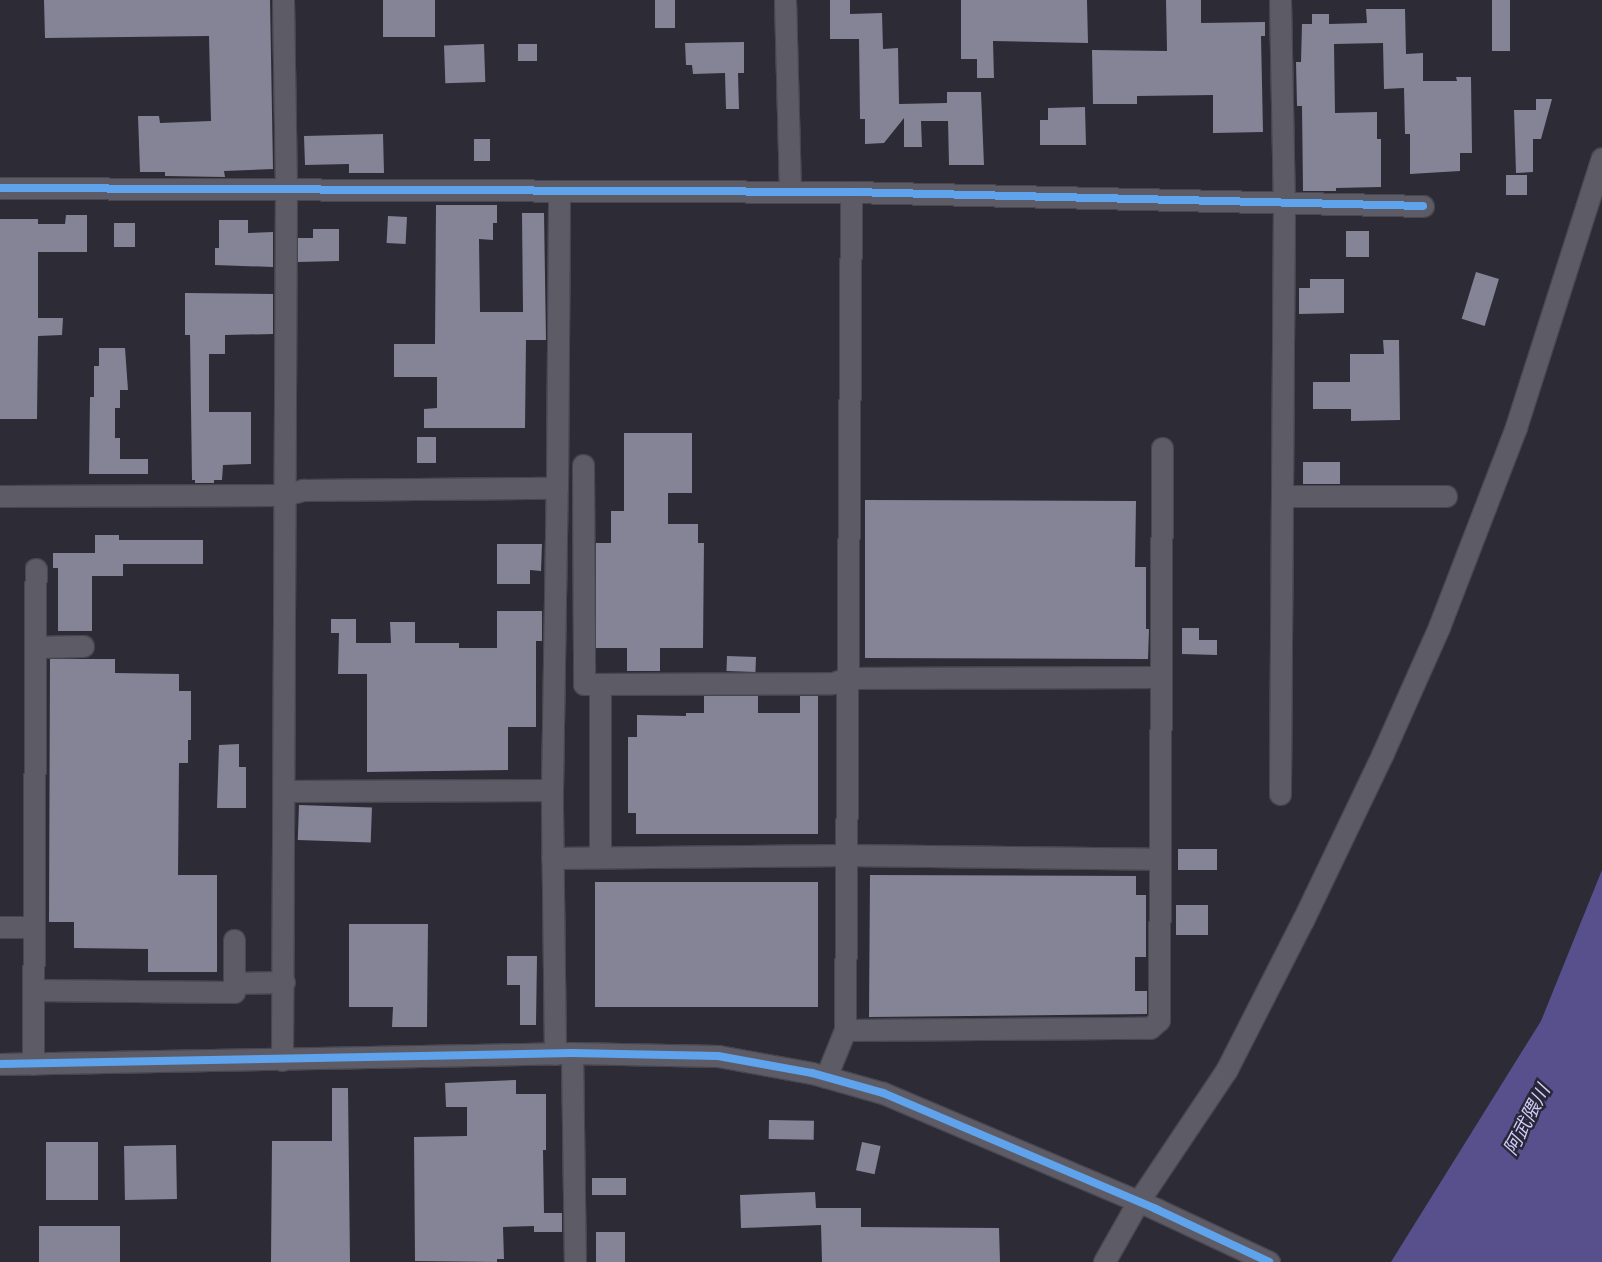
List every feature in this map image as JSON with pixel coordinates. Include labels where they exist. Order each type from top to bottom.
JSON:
[{"type":"street","points":[[282,1060],[285,791],[286,190],[283,0]]},
{"type":"street","points":[[784,0],[790,192]]},
{"type":"street","points":[[1280,0],[1284,202],[1280,794]]},
{"type":"street","points":[[1104,1262],[1147,1206],[1227,1069],[1303,920],[1431,645],[1516,427],[1602,158]]},
{"type":"street","points":[[0,188],[851,192],[1423,206]]},
{"type":"street","points":[[559,191],[552,858],[575,1262]]},
{"type":"street","points":[[826,1077],[845,1030],[846,678],[851,192]]},
{"type":"street","points":[[845,1030],[1150,1028],[1159,1020],[1162,448]]},
{"type":"street","points":[[583,465],[584,684],[833,683],[846,678],[1161,677]]},
{"type":"street","points":[[0,496],[284,495],[303,490],[557,488]]},
{"type":"street","points":[[1283,496],[1446,496]]},
{"type":"street","points":[[33,1064],[36,569]]},
{"type":"street","points":[[35,647],[83,646]]},
{"type":"street","points":[[600,684],[600,857]]},
{"type":"street","points":[[285,791],[552,790]]},
{"type":"street","points":[[552,858],[846,855],[1160,859]]},
{"type":"street","points":[[0,926],[33,926]]},
{"type":"street","points":[[33,990],[234,992],[234,940]]},
{"type":"street","points":[[234,983],[284,982]]},
{"type":"street","points":[[0,1064],[282,1060],[563,1053],[718,1056],[826,1077],[883,1093],[1147,1206],[1269,1262]]},
{"type":"water","name":"阿武隈川","points":[[1602,870],[1602,1262],[1391,1262],[1541,1021]]},
{"type":"building","points":[[44,0],[270,0],[273,169],[224,171],[225,177],[165,176],[165,172],[140,172],[138,116],[159,116],[160,123],[211,121],[209,36],[45,38]]},
{"type":"building","points":[[383,0],[435,0],[435,37],[383,37]]},
{"type":"building","points":[[655,0],[675,0],[675,28],[655,28]]},
{"type":"building","points":[[830,0],[850,0],[850,14],[882,13],[883,49],[898,48],[899,104],[947,103],[947,92],[981,92],[984,165],[949,165],[948,121],[921,121],[922,147],[904,147],[904,118],[884,143],[865,144],[865,119],[860,119],[859,39],[830,39]]},
{"type":"building","points":[[961,0],[1087,0],[1088,43],[993,41],[994,78],[977,78],[977,59],[961,59]]},
{"type":"building","points":[[1166,0],[1201,0],[1201,23],[1265,22],[1265,36],[1261,36],[1263,132],[1213,133],[1213,95],[1137,96],[1137,104],[1093,104],[1092,50],[1167,51]]},
{"type":"building","points":[[1492,0],[1510,0],[1510,51],[1492,51]]},
{"type":"building","points":[[1366,9],[1405,9],[1406,54],[1423,53],[1423,81],[1457,81],[1456,77],[1471,77],[1472,153],[1460,153],[1460,171],[1410,174],[1410,134],[1405,134],[1404,88],[1384,89],[1383,43],[1334,44],[1335,113],[1377,112],[1377,139],[1381,139],[1381,187],[1336,188],[1336,191],[1303,191],[1302,106],[1297,106],[1296,62],[1301,62],[1302,24],[1312,24],[1312,14],[1329,14],[1329,24],[1367,23]]},
{"type":"building","points":[[744,42],[744,73],[738,73],[739,109],[726,109],[725,73],[693,74],[692,65],[686,65],[685,43]]},
{"type":"building","points":[[484,44],[485,82],[445,83],[444,45]]},
{"type":"building","points":[[518,44],[537,44],[537,61],[518,61]]},
{"type":"building","points":[[1536,99],[1552,99],[1541,139],[1533,139],[1533,172],[1516,173],[1514,110],[1536,110]]},
{"type":"building","points":[[1085,107],[1086,145],[1040,145],[1040,120],[1048,120],[1048,108]]},
{"type":"building","points":[[383,134],[384,173],[349,173],[349,164],[305,165],[304,136]]},
{"type":"building","points":[[474,139],[490,139],[490,161],[474,161]]},
{"type":"building","points":[[1506,175],[1527,175],[1527,195],[1506,195]]},
{"type":"building","points":[[436,205],[497,205],[497,223],[493,223],[493,240],[479,239],[480,312],[523,312],[522,213],[544,213],[546,340],[526,340],[525,428],[424,428],[424,409],[437,408],[437,377],[394,377],[394,344],[435,344]]},
{"type":"building","points":[[66,215],[87,215],[87,252],[38,252],[38,318],[63,318],[62,335],[38,336],[37,419],[0,419],[0,219],[38,219],[38,224],[65,224]]},
{"type":"building","points":[[388,216],[407,217],[406,244],[387,243]]},
{"type":"building","points":[[219,220],[248,220],[248,233],[273,232],[273,267],[215,265],[215,248],[219,248]]},
{"type":"building","points":[[114,223],[135,223],[135,247],[114,247]]},
{"type":"building","points":[[313,229],[339,229],[339,261],[298,262],[298,238],[313,238]]},
{"type":"building","points":[[1346,231],[1369,231],[1369,257],[1346,257]]},
{"type":"building","points":[[1476,272],[1499,279],[1485,326],[1462,319]]},
{"type":"building","points":[[1310,279],[1344,279],[1344,313],[1299,314],[1299,288],[1310,288]]},
{"type":"building","points":[[185,293],[273,294],[273,334],[225,335],[225,354],[209,354],[209,412],[251,412],[251,464],[223,465],[222,480],[214,480],[214,483],[195,483],[195,480],[192,480],[190,335],[185,335]]},
{"type":"building","points":[[1383,340],[1399,340],[1400,420],[1351,421],[1351,409],[1313,409],[1313,382],[1350,382],[1350,354],[1384,354]]},
{"type":"building","points":[[99,348],[125,348],[128,390],[120,390],[120,408],[115,408],[115,438],[120,438],[120,459],[148,459],[148,474],[89,474],[90,397],[94,397],[94,366],[99,366]]},
{"type":"building","points":[[624,433],[692,433],[692,493],[668,493],[668,524],[698,524],[698,543],[704,543],[703,648],[660,648],[660,671],[627,671],[627,648],[596,648],[596,543],[611,543],[611,511],[624,511]]},
{"type":"building","points":[[417,437],[436,437],[436,463],[417,463]]},
{"type":"building","points":[[1303,462],[1340,462],[1340,484],[1303,484]]},
{"type":"building","points":[[865,500],[1136,501],[1135,567],[1146,567],[1146,629],[1149,629],[1148,659],[865,658]]},
{"type":"building","points":[[95,535],[119,535],[119,540],[203,540],[203,564],[123,564],[123,576],[92,576],[92,631],[58,631],[58,568],[53,568],[53,553],[95,553]]},
{"type":"building","points":[[497,544],[542,544],[541,571],[530,570],[530,584],[497,584]]},
{"type":"building","points":[[497,611],[542,611],[542,641],[536,641],[536,727],[508,727],[508,770],[367,772],[367,674],[338,674],[339,633],[331,633],[331,619],[356,619],[356,643],[391,643],[390,622],[415,622],[415,643],[459,643],[459,648],[497,648]]},
{"type":"building","points":[[1182,628],[1199,628],[1199,640],[1217,640],[1217,655],[1182,654]]},
{"type":"building","points":[[727,656],[756,657],[755,672],[726,671]]},
{"type":"building","points":[[50,659],[115,659],[115,673],[179,674],[179,691],[191,691],[191,740],[188,740],[188,763],[179,763],[178,875],[217,875],[217,972],[148,972],[148,949],[74,948],[74,922],[49,922]]},
{"type":"building","points":[[704,696],[758,696],[758,713],[800,713],[800,696],[818,696],[818,834],[636,834],[636,813],[628,813],[628,737],[637,737],[637,715],[686,716],[686,713],[704,713]]},
{"type":"building","points":[[239,744],[239,767],[246,767],[246,808],[217,808],[219,745]]},
{"type":"building","points":[[299,805],[372,808],[371,843],[298,840]]},
{"type":"building","points":[[1178,849],[1217,849],[1217,870],[1178,870]]},
{"type":"building","points":[[870,875],[1136,876],[1136,895],[1146,895],[1146,957],[1135,957],[1135,991],[1147,991],[1147,1014],[869,1017]]},
{"type":"building","points":[[595,882],[818,882],[818,1007],[595,1007]]},
{"type":"building","points":[[1176,905],[1208,905],[1208,935],[1176,935]]},
{"type":"building","points":[[349,924],[428,924],[427,1027],[392,1027],[393,1007],[349,1007]]},
{"type":"building","points":[[507,956],[537,956],[536,1025],[520,1025],[520,985],[507,985]]},
{"type":"building","points":[[516,1080],[516,1094],[546,1094],[546,1150],[543,1150],[544,1213],[562,1213],[562,1232],[534,1232],[534,1226],[503,1227],[504,1259],[497,1259],[497,1262],[415,1261],[414,1137],[467,1136],[467,1107],[446,1107],[445,1083]]},
{"type":"building","points":[[332,1088],[348,1088],[350,1262],[271,1262],[272,1141],[332,1141]]},
{"type":"building","points":[[769,1120],[814,1121],[814,1140],[769,1139]]},
{"type":"building","points":[[46,1142],[98,1142],[98,1200],[46,1200]]},
{"type":"building","points":[[862,1142],[881,1146],[875,1174],[856,1170]]},
{"type":"building","points":[[176,1145],[177,1199],[125,1200],[124,1146]]},
{"type":"building","points":[[592,1178],[626,1178],[626,1195],[592,1195]]},
{"type":"building","points":[[815,1192],[816,1208],[861,1208],[861,1227],[999,1228],[1000,1262],[822,1262],[821,1225],[741,1228],[740,1195]]},
{"type":"building","points":[[39,1226],[120,1226],[120,1262],[39,1262]]},
{"type":"building","points":[[596,1232],[625,1232],[625,1262],[596,1262]]},
{"type":"cycle path","points":[[0,188],[851,192],[1423,206]]},
{"type":"cycle path","points":[[0,1064],[572,1053],[718,1056],[812,1073],[883,1093],[1156,1209],[1269,1262]]}]
